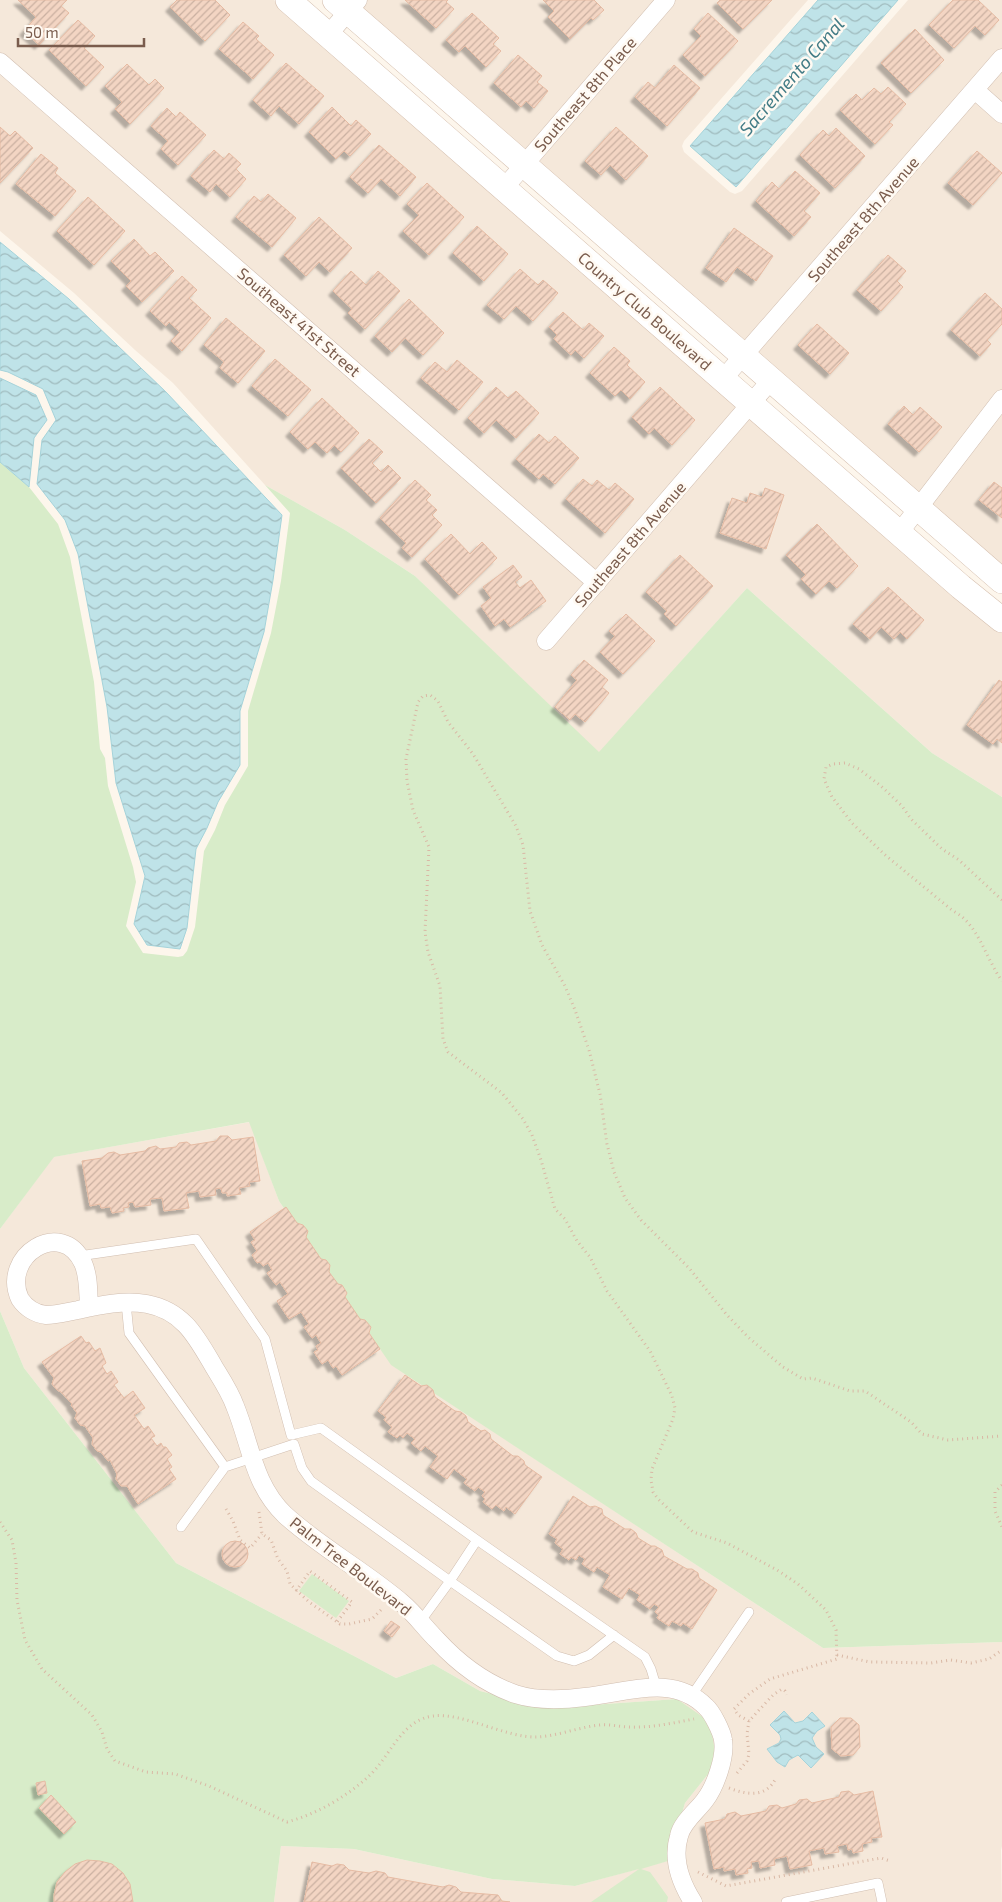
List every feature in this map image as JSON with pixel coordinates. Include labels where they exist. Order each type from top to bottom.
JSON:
[{"type":"main road","name":"Country Club Boulevard","points":[[288,0],[961,587],[1002,620]]},
{"type":"main road","name":"Country Club Boulevard","points":[[347,4],[524,165],[1002,581]]},
{"type":"street","name":"Southeast 8th Place","points":[[504,188],[666,0]]},
{"type":"street","points":[[328,35],[347,4]]},
{"type":"street","name":"Southeast 8th Avenue","points":[[723,379],[745,356],[1002,58]]},
{"type":"street","name":"Southeast 41st Street","points":[[0,62],[597,583]]},
{"type":"street","points":[[975,90],[1002,114]]},
{"type":"street","name":"Southeast 8th Avenue","points":[[546,641],[772,379]]},
{"type":"street","points":[[899,533],[1002,399]]},
{"type":"street","points":[[45,1242],[58,1243],[70,1248],[79,1256],[84,1265],[89,1307],[55,1315],[42,1315],[30,1310],[21,1301],[15,1290],[13,1277],[16,1264],[23,1254],[33,1246],[45,1242]]},
{"type":"street","name":"Palm Tree Boulevard","points":[[89,1307],[126,1303],[146,1304],[169,1311],[195,1334],[235,1406],[259,1479],[266,1493],[285,1514],[394,1597],[452,1656],[469,1670],[517,1694],[552,1699],[568,1699],[656,1686],[671,1687],[692,1695],[708,1709],[724,1741],[719,1774],[708,1798],[680,1832],[676,1848],[679,1874],[685,1890],[693,1902]]},
{"type":"lane","points":[[79,1256],[196,1238],[265,1339],[292,1440],[302,1468],[311,1481],[557,1656],[574,1660],[582,1658],[589,1655],[614,1635]]},
{"type":"lane","points":[[126,1303],[129,1333],[225,1467]]},
{"type":"lane","points":[[181,1527],[225,1467],[252,1458],[321,1428],[644,1657],[652,1669],[656,1686]]},
{"type":"lane","points":[[420,1622],[477,1540]]},
{"type":"lane","points":[[692,1695],[749,1612]]},
{"type":"lane","points":[[786,1902],[878,1883],[882,1902]]},
{"type":"path","points":[[749,1720],[738,1715],[734,1709],[749,1694],[770,1679],[837,1659],[836,1630],[826,1610],[798,1584],[777,1570],[727,1543],[693,1532],[653,1492],[652,1469],[673,1419],[675,1408],[672,1396],[650,1351],[607,1291],[590,1257],[577,1241],[565,1219],[555,1209],[532,1135],[522,1119],[502,1093],[448,1052],[443,1039],[440,986],[428,952],[425,932],[429,847],[414,810],[407,774],[406,759],[411,729],[418,702],[423,696],[430,695],[438,701],[448,722],[473,754],[516,826],[523,845],[530,911],[542,945],[565,986],[589,1050],[600,1094],[606,1144],[614,1172],[625,1198],[641,1220],[690,1268],[727,1315],[748,1337],[790,1371],[803,1379],[812,1378],[850,1391],[865,1391],[911,1422],[922,1434],[948,1440],[1002,1436]]},
{"type":"path","points":[[1002,900],[959,860],[942,850],[882,786],[859,769],[845,763],[826,767],[824,779],[832,797],[852,824],[884,854],[953,911],[962,915],[972,927],[992,968],[1002,981]]},
{"type":"path","points":[[1002,1485],[996,1492],[995,1511],[1002,1527]]},
{"type":"path","points":[[226,1509],[240,1540],[250,1548],[262,1534],[271,1540],[278,1559],[287,1571],[290,1584],[296,1591],[338,1622],[349,1624],[372,1619],[394,1597]]},
{"type":"path","points":[[0,1522],[12,1540],[16,1563],[17,1600],[25,1640],[42,1670],[92,1715],[102,1732],[107,1749],[115,1760],[146,1772],[175,1774],[209,1786],[287,1822],[310,1814],[346,1794],[370,1776],[412,1724],[433,1716],[452,1717],[500,1730],[536,1737],[602,1724],[640,1726],[675,1723],[711,1715]]},
{"type":"path","points":[[296,1591],[310,1571],[352,1602],[338,1622]]},
{"type":"path","points":[[837,1656],[870,1662],[931,1663],[951,1660],[971,1663],[990,1659],[1002,1650]]},
{"type":"path","points":[[734,1778],[747,1761],[749,1754],[747,1734],[749,1720],[773,1695],[782,1689],[786,1694]]},
{"type":"path","points":[[731,1783],[727,1790],[760,1794],[772,1786],[776,1778]]},
{"type":"path","points":[[695,1867],[698,1872],[726,1886],[881,1858],[890,1861]]},
{"type":"shaded area","points":[[0,0],[274,0],[982,617],[1002,632],[1002,797],[932,753],[747,588],[599,753],[415,576],[345,530],[265,485],[173,383],[74,293],[0,231]]},
{"type":"shaded area","points":[[349,0],[808,0],[684,141],[682,146],[684,152],[730,192],[735,194],[742,191],[908,0],[1002,0],[1002,568]]},
{"type":"shaded area","points":[[250,1122],[279,1201],[392,1365],[823,1648],[1002,1642],[1002,1902],[274,1902],[281,1846],[354,1849],[492,1879],[575,1886],[667,1861],[685,1803],[717,1763],[677,1699],[549,1708],[480,1691],[433,1664],[396,1678],[176,1563],[24,1368],[0,1311],[0,1229],[53,1157]]},
{"type":"green space","points":[[0,462],[29,487],[58,524],[70,557],[94,682],[100,749],[105,758],[108,786],[136,882],[126,926],[143,953],[178,957],[183,956],[187,951],[195,927],[204,851],[225,805],[248,766],[248,711],[271,633],[281,581],[290,513],[265,485],[345,530],[415,576],[599,752],[747,588],[932,753],[1002,797],[1002,1642],[823,1648],[391,1365],[279,1201],[249,1122],[54,1157],[0,1229]]},
{"type":"green space","points":[[0,1311],[24,1368],[176,1563],[396,1678],[433,1664],[480,1691],[549,1708],[677,1699],[710,1722],[717,1763],[685,1803],[668,1861],[641,1869],[650,1872],[668,1897],[667,1902],[591,1902],[639,1869],[575,1886],[492,1879],[354,1849],[281,1846],[274,1902],[0,1902]]},
{"type":"green space","points":[[312,1574],[349,1601],[336,1618],[299,1591]]},
{"type":"water","name":"Sacremento Canal","points":[[818,0],[898,0],[736,187],[690,146]]},
{"type":"water","points":[[0,242],[69,299],[166,392],[282,515],[264,632],[240,711],[240,765],[218,802],[196,849],[187,928],[180,949],[147,945],[134,924],[145,876],[116,783],[107,707],[78,554],[65,520],[37,484],[42,440],[56,420],[43,389],[0,370]]},
{"type":"water","points":[[0,378],[36,395],[47,420],[34,438],[29,487],[0,462]]},
{"type":"water","points":[[784,1711],[795,1723],[803,1721],[812,1712],[825,1726],[817,1731],[812,1738],[816,1747],[824,1754],[811,1768],[798,1755],[789,1760],[785,1767],[777,1762],[767,1749],[779,1743],[781,1739],[780,1735],[770,1725]]},
{"type":"building","points":[[18,0],[67,0],[61,6],[69,13],[39,45],[24,31],[36,17]]},
{"type":"building","points":[[177,0],[215,0],[230,15],[205,41],[170,7]]},
{"type":"building","points":[[405,0],[448,0],[446,2],[454,9],[436,28]]},
{"type":"building","points":[[543,0],[594,0],[604,10],[593,20],[591,18],[570,39],[548,17],[554,11]]},
{"type":"building","points":[[720,0],[772,0],[743,29],[717,3]]},
{"type":"building","points":[[953,0],[978,0],[999,20],[985,35],[975,26],[954,48],[929,25]]},
{"type":"building","points":[[472,13],[499,38],[493,44],[501,51],[486,67],[465,46],[459,52],[446,40]]},
{"type":"building","points":[[708,13],[738,41],[705,76],[683,55],[701,36],[694,29]]},
{"type":"building","points":[[78,20],[95,36],[84,48],[104,67],[86,86],[49,50]]},
{"type":"building","points":[[243,22],[259,36],[256,39],[274,55],[253,79],[219,49]]},
{"type":"building","points":[[915,29],[944,60],[911,93],[881,63]]},
{"type":"building","points":[[518,55],[542,76],[537,82],[548,91],[534,108],[526,101],[521,107],[494,83]]},
{"type":"building","points":[[286,63],[324,96],[299,124],[279,106],[271,116],[253,100]]},
{"type":"building","points":[[127,64],[149,85],[155,79],[164,88],[130,124],[115,109],[122,102],[105,86]]},
{"type":"building","points":[[674,65],[700,88],[667,126],[635,97],[648,82],[655,88]]},
{"type":"building","points":[[888,87],[906,104],[889,122],[893,125],[875,144],[840,110],[856,94],[862,100],[874,88],[881,94]]},
{"type":"building","points":[[332,107],[351,126],[356,120],[371,134],[350,156],[344,151],[336,159],[309,132]]},
{"type":"building","points":[[167,108],[176,117],[180,112],[206,135],[178,165],[161,149],[168,141],[151,126]]},
{"type":"building","points":[[0,127],[10,136],[15,131],[33,148],[0,183]]},
{"type":"building","points":[[616,127],[648,156],[626,180],[610,165],[601,175],[585,161]]},
{"type":"building","points":[[836,128],[865,156],[835,188],[800,155],[823,130],[829,136]]},
{"type":"building","points":[[379,145],[416,177],[400,196],[381,179],[368,193],[350,177]]},
{"type":"building","points":[[214,150],[224,159],[229,153],[241,164],[236,169],[246,179],[230,197],[216,184],[210,192],[191,176]]},
{"type":"building","points":[[977,151],[1002,173],[973,205],[948,183]]},
{"type":"building","points":[[41,154],[58,168],[55,173],[76,191],[55,216],[16,184]]},
{"type":"building","points":[[795,171],[820,193],[804,211],[811,217],[794,236],[756,201],[772,182],[779,189]]},
{"type":"building","points":[[427,183],[464,217],[429,255],[403,231],[419,215],[407,204]]},
{"type":"building","points":[[268,194],[296,218],[272,247],[236,217],[254,196],[261,202]]},
{"type":"building","points":[[88,197],[125,231],[94,265],[57,231]]},
{"type":"building","points":[[319,217],[352,248],[330,272],[319,262],[306,276],[284,255]]},
{"type":"building","points":[[477,226],[508,254],[484,281],[453,253]]},
{"type":"building","points":[[734,228],[773,256],[756,281],[737,267],[726,282],[706,268]]},
{"type":"building","points":[[134,239],[150,256],[155,252],[174,271],[142,302],[126,286],[131,281],[111,261]]},
{"type":"building","points":[[888,255],[906,271],[897,281],[903,287],[881,311],[857,290]]},
{"type":"building","points":[[520,269],[538,285],[543,280],[558,293],[533,321],[516,306],[504,319],[487,305]]},
{"type":"building","points":[[351,271],[366,285],[378,271],[400,291],[365,329],[348,313],[352,309],[333,291]]},
{"type":"building","points":[[182,276],[197,290],[189,298],[211,318],[182,351],[171,341],[180,332],[169,322],[166,326],[150,311]]},
{"type":"building","points":[[985,293],[1002,309],[1002,324],[987,340],[991,344],[980,356],[951,330]]},
{"type":"building","points":[[409,299],[444,333],[423,355],[405,338],[392,352],[375,336]]},
{"type":"building","points":[[563,312],[583,330],[589,323],[604,336],[584,358],[575,350],[571,355],[554,339],[557,335],[549,327]]},
{"type":"building","points":[[226,318],[265,351],[238,383],[220,368],[224,362],[204,345]]},
{"type":"building","points":[[817,324],[849,353],[830,374],[798,345]]},
{"type":"building","points":[[614,347],[630,361],[627,365],[645,382],[630,399],[621,390],[615,396],[590,373]]},
{"type":"building","points":[[275,359],[311,390],[288,416],[252,386]]},
{"type":"building","points":[[457,360],[483,382],[459,410],[421,378],[435,362],[447,372]]},
{"type":"building","points":[[496,387],[508,398],[516,391],[539,413],[516,438],[496,420],[484,433],[468,418]]},
{"type":"building","points":[[660,387],[695,420],[672,445],[654,428],[649,434],[632,417]]},
{"type":"building","points":[[322,398],[359,433],[341,452],[334,445],[327,453],[315,442],[308,449],[290,432]]},
{"type":"building","points":[[904,406],[913,415],[920,407],[942,427],[919,452],[888,424]]},
{"type":"building","points":[[539,434],[549,443],[555,436],[579,458],[555,484],[543,474],[539,479],[516,459]]},
{"type":"building","points":[[369,439],[383,452],[372,463],[381,472],[388,465],[401,478],[376,503],[341,468]]},
{"type":"building","points":[[583,479],[592,486],[597,480],[609,490],[615,483],[634,499],[605,533],[566,499]]},
{"type":"building","points":[[415,480],[431,495],[426,500],[437,510],[432,515],[442,525],[412,557],[402,548],[406,543],[380,518]]},
{"type":"building","points":[[994,482],[1002,488],[1002,518],[979,500]]},
{"type":"building","points":[[765,488],[784,495],[766,549],[720,533],[732,498],[747,503],[750,493],[762,497]]},
{"type":"building","points":[[817,524],[858,566],[837,588],[829,581],[816,594],[801,579],[806,575],[786,555]]},
{"type":"building","points":[[451,534],[470,554],[482,542],[497,558],[459,595],[425,559]]},
{"type":"building","points":[[680,555],[713,586],[676,626],[664,614],[667,611],[646,592]]},
{"type":"building","points":[[513,565],[522,577],[515,582],[520,588],[531,580],[546,601],[510,627],[504,619],[495,626],[481,606],[491,598],[483,587]]},
{"type":"building","points":[[888,587],[924,620],[907,639],[900,632],[894,639],[881,627],[870,639],[853,624]]},
{"type":"building","points":[[626,614],[655,641],[623,674],[600,652],[615,636],[609,631]]},
{"type":"building","points":[[584,660],[608,680],[602,687],[609,693],[585,722],[575,714],[570,720],[555,707],[577,680],[571,675]]},
{"type":"building","points":[[999,680],[1002,682],[1002,743],[997,739],[993,744],[967,725]]},
{"type":"building","points":[[220,1136],[228,1136],[232,1140],[253,1137],[260,1181],[249,1182],[250,1186],[239,1188],[241,1194],[227,1196],[227,1193],[222,1193],[221,1188],[215,1189],[216,1195],[200,1197],[199,1191],[186,1193],[189,1208],[164,1211],[162,1198],[150,1199],[151,1205],[135,1207],[133,1202],[128,1203],[129,1207],[123,1208],[124,1211],[112,1213],[110,1207],[101,1208],[100,1204],[90,1206],[82,1161],[102,1158],[108,1153],[114,1152],[120,1155],[145,1151],[156,1146],[160,1149],[176,1147],[179,1143],[187,1142],[191,1145],[216,1141]]},
{"type":"building","points":[[286,1207],[297,1223],[303,1225],[308,1231],[306,1237],[321,1259],[326,1260],[330,1265],[329,1272],[338,1284],[342,1285],[347,1293],[345,1297],[360,1319],[365,1320],[371,1327],[369,1333],[380,1349],[342,1375],[336,1366],[333,1368],[328,1360],[322,1364],[314,1352],[318,1350],[316,1346],[321,1343],[316,1335],[312,1338],[304,1327],[309,1324],[301,1312],[289,1319],[277,1301],[288,1294],[280,1282],[276,1285],[267,1273],[272,1270],[268,1263],[263,1266],[260,1262],[257,1263],[252,1255],[257,1251],[251,1242],[255,1240],[250,1232]]},
{"type":"building","points":[[81,1336],[86,1343],[89,1342],[95,1351],[100,1348],[106,1363],[102,1366],[107,1374],[111,1371],[118,1382],[114,1385],[124,1398],[133,1391],[145,1408],[134,1415],[144,1429],[148,1426],[155,1436],[151,1438],[157,1446],[161,1443],[172,1455],[167,1459],[172,1467],[169,1469],[176,1479],[138,1504],[127,1486],[121,1486],[116,1479],[117,1474],[110,1460],[108,1461],[92,1444],[93,1438],[85,1426],[80,1425],[75,1418],[77,1413],[72,1404],[52,1384],[54,1378],[42,1362]]},
{"type":"building","points":[[405,1375],[421,1386],[427,1385],[433,1390],[435,1397],[455,1411],[461,1412],[466,1416],[468,1422],[481,1431],[485,1430],[490,1434],[491,1439],[513,1456],[518,1456],[524,1461],[525,1465],[542,1477],[515,1514],[506,1507],[504,1511],[496,1505],[492,1509],[483,1502],[485,1499],[482,1496],[485,1492],[478,1487],[475,1491],[464,1483],[467,1479],[454,1469],[447,1479],[430,1467],[438,1456],[425,1446],[421,1451],[411,1443],[415,1439],[407,1433],[403,1438],[400,1435],[397,1438],[388,1432],[392,1427],[384,1420],[386,1417],[378,1411]]},
{"type":"building","points":[[573,1496],[590,1507],[595,1506],[602,1509],[603,1515],[625,1529],[631,1529],[638,1538],[662,1550],[664,1556],[687,1569],[692,1569],[698,1573],[699,1578],[717,1590],[692,1629],[683,1623],[681,1626],[672,1621],[669,1626],[657,1618],[659,1615],[655,1612],[659,1607],[654,1604],[650,1609],[637,1600],[640,1595],[629,1588],[622,1599],[603,1587],[610,1575],[597,1567],[594,1572],[582,1564],[585,1559],[579,1555],[576,1560],[571,1557],[569,1560],[560,1554],[563,1549],[555,1543],[557,1539],[549,1534]]},
{"type":"building","points":[[235,1541],[244,1545],[248,1554],[244,1563],[235,1567],[226,1563],[222,1554],[226,1545]]},
{"type":"building","points":[[391,1621],[400,1627],[392,1637],[384,1631]]},
{"type":"building","points":[[840,1718],[851,1718],[859,1725],[860,1747],[853,1755],[841,1756],[832,1749],[831,1727]]},
{"type":"building","points":[[45,1781],[47,1793],[38,1795],[36,1783]]},
{"type":"building","points":[[849,1791],[854,1795],[873,1791],[882,1837],[871,1838],[872,1842],[862,1844],[863,1851],[853,1853],[852,1849],[848,1850],[847,1844],[837,1846],[839,1852],[825,1854],[824,1848],[809,1851],[812,1865],[790,1869],[787,1856],[774,1859],[775,1865],[760,1868],[759,1861],[751,1862],[752,1868],[747,1869],[748,1873],[736,1875],[735,1869],[724,1871],[724,1867],[714,1869],[705,1823],[725,1819],[727,1814],[735,1812],[741,1816],[766,1811],[769,1806],[777,1805],[782,1808],[796,1804],[799,1800],[807,1799],[812,1803],[839,1797],[841,1792]]},
{"type":"building","points":[[51,1795],[76,1822],[64,1834],[39,1808]]},
{"type":"building","points":[[87,1860],[112,1864],[123,1873],[130,1884],[133,1902],[54,1902],[57,1882],[75,1864]]},
{"type":"building","points":[[312,1862],[332,1866],[337,1864],[344,1865],[349,1870],[369,1873],[376,1871],[385,1873],[388,1877],[443,1887],[449,1885],[456,1887],[461,1892],[498,1895],[502,1901],[510,1902],[304,1902]]}]
